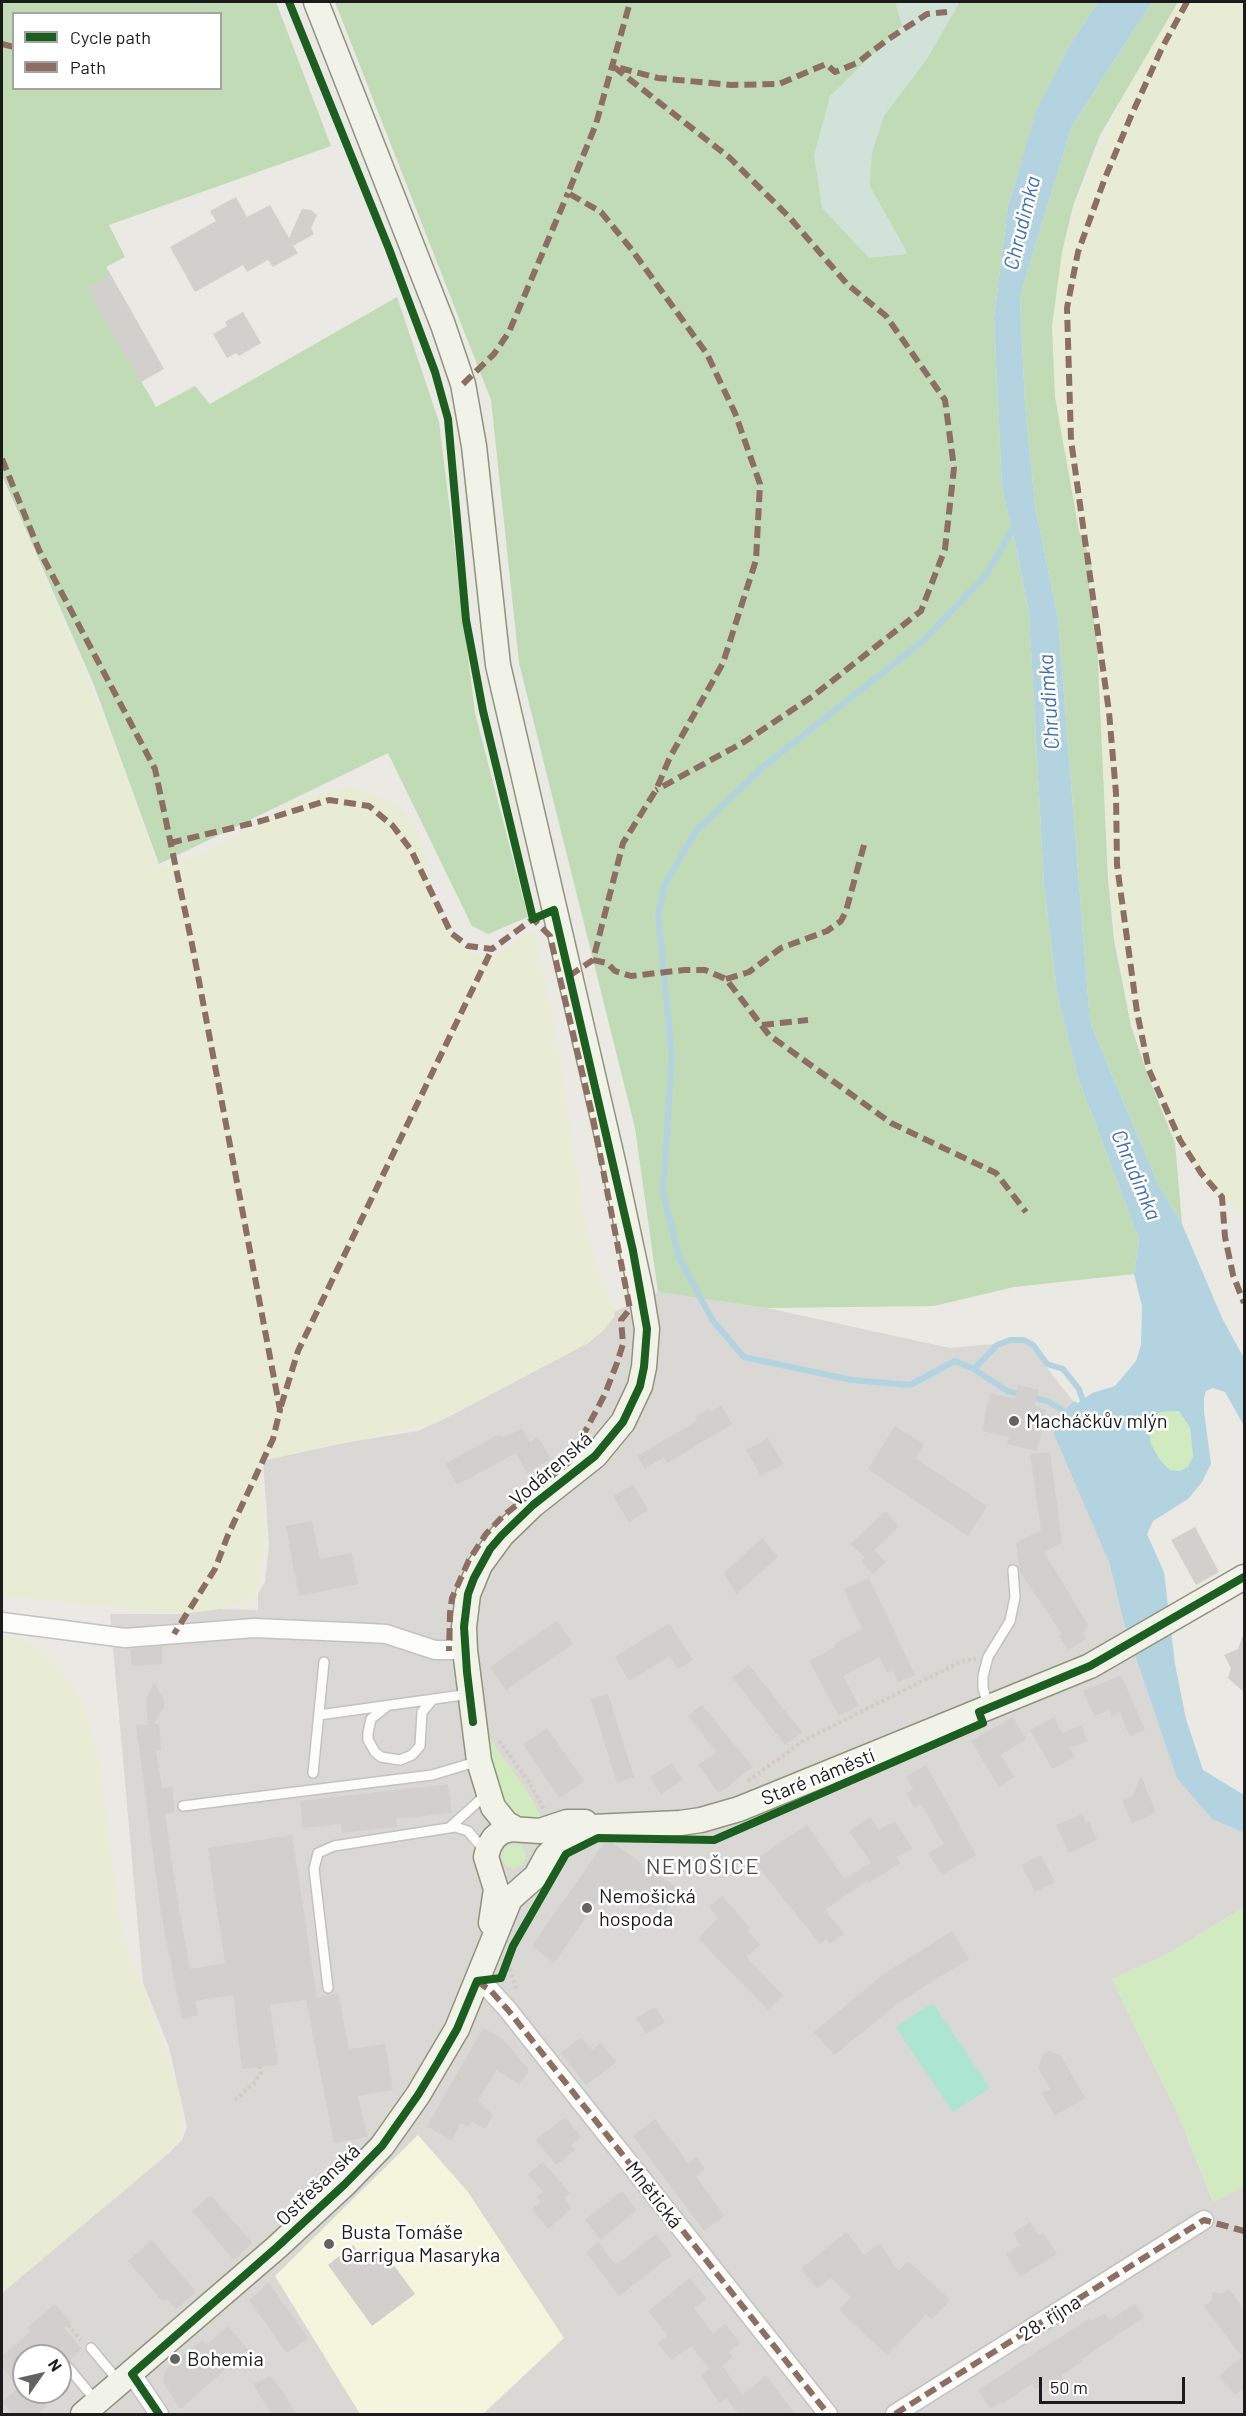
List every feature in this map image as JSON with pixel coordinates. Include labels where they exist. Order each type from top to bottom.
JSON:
[{"type":"street","name":"Vodárenská","points":[[316,2],[444,326],[464,384],[474,446],[498,665],[614,1166],[647,1329],[645,1367],[640,1386],[624,1422],[595,1456],[521,1516],[490,1549],[477,1571],[468,1594],[464,1627],[465,1650],[479,1761],[480,1800],[489,1835],[487,1860]]},
{"type":"street","name":"Staré náměstí","points":[[480,1971],[510,1899],[536,1873],[552,1850],[566,1840],[593,1827],[680,1823],[719,1816],[989,1708],[1104,1658],[1245,1577]]},
{"type":"street","points":[[2,1622],[125,1638],[254,1629],[370,1633],[386,1634],[435,1650],[465,1650]]},
{"type":"street","name":"Vodárenská","points":[[479,1761],[493,1807],[506,1823],[519,1829]]},
{"type":"street","name":"Staré náměstí","points":[[487,1860],[497,1835],[506,1830],[519,1829],[535,1832],[574,1821],[625,1825]]},
{"type":"street","points":[[487,1860],[495,1878],[508,1885],[522,1885],[536,1873],[542,1850],[538,1841],[531,1834],[519,1829]]},
{"type":"street","points":[[480,1971],[496,1895],[487,1860]]},
{"type":"street","name":"Ostřešanská","points":[[91,2409],[277,2247],[382,2146],[418,2096],[457,2029],[480,1971]]},
{"type":"street","name":"Mnětická","points":[[480,1971],[491,1991],[828,2415]]},
{"type":"street","name":"28. října","points":[[895,2415],[1204,2220]]},
{"type":"street","points":[[126,2379],[159,2415]]},
{"type":"lane","points":[[989,1708],[983,1688],[983,1676],[988,1658],[1010,1621],[1015,1597],[1013,1570]]},
{"type":"lane","points":[[313,1773],[324,1662]]},
{"type":"lane","points":[[319,1715],[470,1694]]},
{"type":"lane","points":[[387,1706],[371,1719],[368,1740],[381,1757],[394,1761],[412,1755],[420,1746],[422,1712],[433,1699]]},
{"type":"lane","points":[[183,1806],[432,1775],[479,1761]]},
{"type":"lane","points":[[449,1828],[480,1800]]},
{"type":"lane","points":[[328,1988],[314,1869],[318,1853],[334,1846],[449,1828],[462,1828],[480,1842],[487,1860]]},
{"type":"lane","points":[[91,2348],[126,2379]]},
{"type":"lane","points":[[72,2375],[91,2409]]},
{"type":"path","points":[[739,1787],[803,1741],[962,1661],[988,1658]]},
{"type":"path","points":[[474,1722],[479,1720],[486,1724],[529,1782],[553,1827]]},
{"type":"path","points":[[480,1971],[501,1978],[510,1955]]},
{"type":"path","points":[[235,2100],[254,2083],[261,2073],[260,2067]]},
{"type":"path","points":[[68,2325],[87,2348],[91,2348]]},
{"type":"shaded area","points":[[895,2],[960,2],[927,59],[884,116],[872,153],[870,186],[908,254],[869,258],[822,208],[814,155],[830,96],[902,25]]},
{"type":"shaded area","points":[[1178,2],[1244,2],[1244,1217],[1205,1182],[1175,1140],[1133,1024],[1116,938],[1109,879],[1102,755],[1101,637],[1092,586],[1092,563],[1073,504],[1055,396],[1052,326],[1062,252],[1077,203],[1127,87]]},
{"type":"shaded area","points":[[2,479],[92,689],[140,815],[157,869],[200,855],[296,801],[349,786],[390,800],[412,819],[422,845],[436,904],[446,927],[460,946],[474,955],[496,955],[530,931],[535,936],[559,1054],[584,1220],[596,1266],[615,1308],[614,1317],[588,1343],[434,1424],[261,1461],[265,1546],[259,1581],[255,1595],[250,1600],[219,1609],[184,1614],[2,1596]]},
{"type":"shaded area","points":[[658,1292],[767,1308],[950,1348],[1026,1341],[1073,1401],[1054,1423],[1109,1562],[1124,1623],[1177,1777],[1212,1819],[1244,1833],[1244,1907],[1166,1955],[1112,1979],[1177,2112],[1213,2201],[1244,2186],[1244,2414],[2,2414],[2,2293],[171,2151],[182,2140],[187,2127],[169,2047],[143,1983],[110,1614],[180,1614],[219,1609],[258,1610],[258,1594],[265,1582],[269,1545],[263,1460],[324,1446],[418,1431],[588,1343],[603,1331],[614,1317],[614,1312]]},
{"type":"shaded area","points":[[2,1635],[24,1641],[40,1650],[71,1684],[83,1704],[100,1766],[118,1910],[127,1950],[153,2014],[182,2103],[183,2126],[179,2139],[171,2151],[2,2293]]},
{"type":"shaded area","points":[[418,2135],[468,2192],[564,2338],[483,2414],[360,2414],[275,2276]]},
{"type":"shaded area","points":[[106,2332],[125,2355],[115,2364],[95,2341]]},
{"type":"green space","points":[[2,2],[276,2],[331,146],[109,225],[125,257],[106,267],[111,275],[88,289],[156,407],[195,386],[210,404],[397,297],[439,422],[475,713],[528,917],[488,934],[472,926],[388,753],[159,864],[94,685],[2,475]]},
{"type":"green space","points":[[335,2],[1098,2],[1071,43],[1037,110],[1008,206],[994,317],[1002,488],[1029,614],[1044,885],[1058,998],[1078,1078],[1139,1239],[1134,1274],[1014,1287],[934,1306],[767,1308],[658,1292],[635,1128],[519,663],[491,400]]},
{"type":"green space","points":[[1152,2],[1178,2],[1100,135],[1073,206],[1062,252],[1052,326],[1055,397],[1079,531],[1092,563],[1089,588],[1097,641],[1108,880],[1114,940],[1131,1026],[1175,1143],[1182,1224],[1158,1184],[1090,1022],[1058,619],[1035,505],[1025,405],[1020,296],[1071,128]]},
{"type":"green space","points":[[1179,1411],[1190,1428],[1193,1456],[1188,1467],[1179,1471],[1170,1470],[1160,1460],[1151,1444],[1148,1423],[1160,1412]]},
{"type":"green space","points":[[483,1729],[531,1797],[545,1825],[540,1826],[503,1811]]},
{"type":"green space","points":[[514,1844],[523,1847],[526,1856],[523,1865],[514,1868],[505,1865],[502,1856],[505,1847]]},
{"type":"green space","points":[[1244,1907],[1244,2186],[1214,2202],[1177,2112],[1112,1979],[1166,1955]]},
{"type":"green space","points":[[933,2003],[990,2088],[953,2112],[896,2027]]},
{"type":"water","name":"Chrudimka","points":[[1098,2],[1152,2],[1071,128],[1020,296],[1025,405],[1035,505],[1058,619],[1090,1022],[1158,1184],[1182,1224],[1222,1318],[1244,1358],[1244,1426],[1225,1392],[1213,1388],[1206,1391],[1204,1411],[1211,1464],[1202,1482],[1188,1499],[1153,1521],[1147,1534],[1164,1572],[1175,1664],[1186,1719],[1203,1770],[1244,1795],[1244,1833],[1212,1819],[1177,1778],[1124,1623],[1109,1562],[1054,1434],[1054,1423],[1073,1401],[1078,1403],[1092,1393],[1115,1386],[1136,1361],[1141,1345],[1142,1306],[1134,1274],[1139,1239],[1078,1078],[1058,998],[1044,885],[1029,614],[1002,488],[994,317],[1008,206],[1037,109],[1071,43]],"holes":[[[1179,1411],[1190,1428],[1193,1456],[1188,1467],[1179,1471],[1170,1470],[1160,1460],[1151,1444],[1148,1423],[1160,1412]]]},
{"type":"building","points":[[236,197],[247,217],[270,205],[289,238],[302,209],[311,210],[317,215],[311,228],[314,234],[293,246],[298,253],[273,267],[268,260],[247,272],[243,265],[195,292],[170,247],[216,221],[210,211]]},
{"type":"building","points":[[111,275],[164,369],[141,382],[87,289]]},
{"type":"building","points":[[243,312],[261,343],[239,356],[236,353],[227,358],[213,334],[227,326],[225,322]]},
{"type":"building","name":"Macháčkův mlýn","points":[[1018,1385],[1039,1390],[1035,1406],[1046,1410],[1037,1451],[1007,1444],[1009,1437],[982,1431],[990,1393],[1015,1399]]},
{"type":"building","points":[[721,1406],[732,1424],[667,1463],[664,1457],[645,1469],[637,1456],[697,1421],[695,1417]]},
{"type":"building","points":[[895,1426],[924,1444],[915,1458],[987,1506],[968,1536],[868,1469]]},
{"type":"building","points":[[522,1428],[530,1442],[538,1437],[551,1459],[527,1473],[516,1453],[457,1485],[445,1464],[494,1437],[501,1435],[503,1438]]},
{"type":"building","points":[[768,1438],[783,1464],[761,1476],[746,1450]]},
{"type":"building","points":[[1050,1452],[1062,1543],[1044,1552],[1088,1625],[1083,1634],[1086,1639],[1068,1650],[1059,1636],[1062,1634],[1020,1572],[1016,1543],[1041,1530],[1030,1454]]},
{"type":"building","points":[[633,1484],[648,1510],[629,1522],[613,1496]]},
{"type":"building","points":[[885,1511],[899,1526],[874,1550],[886,1562],[873,1574],[861,1561],[865,1558],[851,1544]]},
{"type":"building","points":[[312,1521],[320,1559],[352,1553],[358,1584],[299,1596],[286,1526]]},
{"type":"building","points":[[1195,1527],[1219,1572],[1196,1585],[1171,1540]]},
{"type":"building","points":[[762,1538],[778,1557],[736,1594],[724,1573]]},
{"type":"building","points":[[869,1578],[915,1675],[898,1682],[893,1670],[887,1673],[879,1657],[843,1676],[859,1706],[839,1716],[809,1661],[862,1629],[844,1589]]},
{"type":"building","points":[[557,1621],[573,1644],[506,1690],[490,1667]]},
{"type":"building","points":[[669,1623],[693,1660],[678,1669],[670,1656],[629,1681],[615,1657]]},
{"type":"building","points":[[1242,1637],[1245,1638],[1245,1693],[1228,1678],[1231,1668],[1224,1655],[1238,1649]]},
{"type":"building","points":[[162,1646],[162,1664],[132,1666],[130,1649]]},
{"type":"building","points":[[749,1665],[802,1732],[785,1745],[732,1677]]},
{"type":"building","points":[[1121,1675],[1145,1730],[1130,1737],[1120,1712],[1112,1716],[1110,1710],[1094,1716],[1083,1691]]},
{"type":"building","points":[[154,1683],[163,1698],[164,1707],[154,1724],[159,1724],[161,1750],[156,1751],[162,1788],[172,1787],[175,1812],[165,1814],[190,1969],[225,1963],[208,1848],[292,1835],[317,1998],[270,2005],[278,2065],[242,2069],[233,1995],[195,2001],[198,2015],[182,2019],[161,1913],[136,1725],[148,1725],[146,1699]]},
{"type":"building","points":[[608,1694],[634,1777],[617,1783],[591,1699]]},
{"type":"building","points":[[702,1705],[753,1767],[719,1793],[698,1765],[717,1752],[688,1716]]},
{"type":"building","points":[[1013,1717],[1026,1739],[1001,1755],[1014,1777],[999,1787],[971,1741]]},
{"type":"building","points":[[1054,1717],[1062,1733],[1081,1725],[1088,1741],[1070,1748],[1075,1757],[1052,1769],[1030,1730]]},
{"type":"building","points":[[547,1728],[584,1781],[560,1798],[523,1745]]},
{"type":"building","points":[[672,1763],[683,1780],[661,1794],[650,1777]]},
{"type":"building","points":[[926,1765],[976,1855],[942,1875],[928,1853],[944,1844],[921,1804],[914,1807],[906,1793],[913,1790],[906,1776]]},
{"type":"building","points":[[1141,1776],[1156,1813],[1132,1823],[1122,1800],[1133,1796]]},
{"type":"building","points":[[448,1784],[452,1813],[396,1819],[397,1827],[342,1833],[341,1824],[303,1828],[300,1801]]},
{"type":"building","points":[[1082,1814],[1086,1823],[1089,1822],[1097,1840],[1069,1853],[1056,1825]]},
{"type":"building","points":[[870,1817],[879,1830],[895,1821],[913,1849],[896,1857],[900,1863],[869,1883],[867,1881],[825,1910],[844,1933],[830,1944],[826,1939],[820,1944],[754,1862],[807,1825],[844,1879],[871,1863],[849,1831]]},
{"type":"building","points":[[612,1842],[639,1861],[647,1873],[652,1870],[676,1887],[678,1893],[663,1914],[651,1906],[642,1910],[619,1893],[612,1902],[601,1895],[554,1963],[532,1946],[603,1844]]},
{"type":"building","points":[[1041,1855],[1055,1882],[1035,1892],[1021,1865]]},
{"type":"building","points":[[722,1896],[750,1928],[748,1931],[760,1945],[746,1957],[783,1995],[768,2010],[698,1938],[718,1918],[709,1907]]},
{"type":"building","points":[[952,1931],[969,1959],[901,2001],[834,2055],[814,2032],[884,1974]]},
{"type":"building","points":[[338,1993],[349,2049],[385,2044],[393,2090],[358,2096],[367,2137],[334,2143],[306,2000]]},
{"type":"building","points":[[655,2007],[665,2022],[646,2034],[636,2018]]},
{"type":"building","points":[[483,2028],[503,2039],[529,2070],[519,2084],[496,2070],[478,2101],[493,2115],[485,2129],[471,2121],[468,2127],[461,2123],[451,2141],[427,2126]]},
{"type":"building","points":[[581,2037],[592,2050],[601,2043],[616,2062],[586,2085],[561,2053]]},
{"type":"building","points":[[1049,2051],[1061,2056],[1085,2098],[1055,2116],[1042,2093],[1050,2089],[1038,2068],[1042,2056]]},
{"type":"building","points":[[565,2117],[581,2137],[571,2145],[575,2150],[556,2165],[536,2140]]},
{"type":"building","points":[[655,2119],[688,2163],[696,2157],[705,2169],[696,2176],[724,2216],[704,2231],[633,2136]]},
{"type":"building","points":[[543,2162],[570,2193],[564,2198],[572,2208],[548,2229],[532,2209],[541,2202],[537,2197],[543,2192],[528,2174]]},
{"type":"building","points":[[622,2191],[637,2210],[600,2240],[585,2220]]},
{"type":"building","points":[[211,2195],[252,2243],[234,2260],[192,2211]]},
{"type":"building","points":[[1030,2222],[1039,2236],[1043,2233],[1057,2254],[1020,2277],[1006,2254],[1020,2245],[1013,2233]]},
{"type":"building","points":[[846,2232],[864,2255],[880,2243],[898,2271],[908,2261],[950,2300],[932,2319],[926,2314],[887,2355],[839,2310],[851,2297],[831,2278],[817,2289],[801,2269]]},
{"type":"building","points":[[656,2234],[672,2255],[619,2296],[586,2252],[598,2242],[616,2265]]},
{"type":"building","points":[[152,2240],[196,2292],[176,2309],[167,2299],[163,2302],[128,2261]]},
{"type":"building","points":[[353,2245],[366,2262],[382,2249],[415,2294],[372,2326],[328,2265]]},
{"type":"building","points":[[690,2278],[706,2299],[694,2308],[713,2334],[725,2324],[740,2343],[729,2352],[733,2357],[722,2365],[742,2395],[766,2376],[796,2415],[739,2415],[727,2398],[720,2403],[701,2376],[709,2368],[691,2346],[671,2360],[658,2343],[668,2336],[648,2311]]},
{"type":"building","points":[[269,2283],[308,2338],[287,2353],[249,2300]]},
{"type":"building","points":[[1229,2289],[1245,2312],[1245,2387],[1235,2395],[1219,2376],[1242,2357],[1204,2306],[1212,2301],[1212,2292],[1221,2294]]},
{"type":"building","points":[[55,2304],[71,2322],[64,2328],[82,2349],[72,2358],[72,2344],[16,2344],[30,2332],[27,2328]]},
{"type":"building","points":[[1135,2304],[1144,2317],[1082,2359],[1083,2361],[1061,2376],[1064,2380],[1046,2392],[1042,2385],[1035,2389],[1032,2384],[991,2409],[978,2390],[1090,2318],[1091,2321],[1105,2313],[1109,2320]]},
{"type":"building","points":[[228,2326],[248,2350],[180,2409],[163,2382],[165,2370],[202,2340],[206,2345]]},
{"type":"building","points":[[12,2347],[12,2380],[2,2366],[2,2356]]},
{"type":"building","points":[[270,2376],[282,2390],[297,2415],[272,2415],[253,2384]]},
{"type":"building","points":[[12,2393],[12,2404],[45,2404],[47,2406],[37,2415],[13,2415],[2,2402]]},
{"type":"waterway","points":[[1015,525],[986,575],[924,640],[763,767],[696,831],[665,884],[658,915],[672,1056],[663,1192],[679,1258],[713,1321],[744,1357],[852,1380],[910,1385],[955,1361],[974,1369],[1007,1391],[1047,1401],[1071,1415]]},
{"type":"waterway","points":[[974,1369],[997,1345],[1010,1340],[1024,1340],[1033,1345],[1047,1364],[1063,1369],[1079,1389],[1085,1407]]},
{"type":"marked path","points":[[569,976],[593,960],[623,843],[656,790],[670,757],[723,663],[756,560],[760,484],[735,413],[707,354],[632,250],[601,212],[568,193],[596,124],[630,2]]},
{"type":"marked path","points":[[1187,2],[1162,48],[1131,116],[1078,252],[1067,308],[1071,440],[1109,712],[1116,793],[1117,865],[1137,1012],[1149,1070],[1180,1140],[1201,1173],[1222,1197],[1225,1237],[1233,1275],[1244,1303]]},
{"type":"marked path","points":[[620,68],[658,78],[731,85],[779,84],[826,64],[835,72],[857,63],[927,14],[947,12]]},
{"type":"marked path","points":[[2,44],[12,46]]},
{"type":"marked path","points":[[614,67],[730,158],[790,218],[847,284],[886,316],[945,400],[954,468],[945,549],[921,611],[813,696],[744,742],[656,790]]},
{"type":"marked path","points":[[463,384],[494,354],[509,332],[568,193]]},
{"type":"marked path","points":[[2,459],[39,550],[155,769],[192,944],[280,1410],[273,1439],[228,1535],[215,1569],[174,1634]]},
{"type":"marked path","points":[[170,843],[261,821],[329,800],[369,806],[393,826],[411,850],[451,933],[468,946],[492,949],[533,919],[550,936],[593,1118],[630,1309],[621,1320],[623,1344],[605,1394],[569,1462],[502,1517],[486,1534],[469,1560],[452,1598],[449,1651]]},
{"type":"marked path","points":[[726,979],[749,972],[781,948],[827,931],[841,921],[846,911],[864,845]]},
{"type":"marked path","points":[[281,1406],[298,1351],[492,949]]},
{"type":"marked path","points":[[593,960],[607,963],[615,971],[631,976],[705,970],[726,979],[769,1035],[891,1123],[996,1173],[1026,1212]]},
{"type":"marked path","points":[[762,1025],[808,1020]]},
{"type":"marked path","points":[[477,1981],[491,1991],[508,2010],[828,2414]]},
{"type":"marked path","points":[[895,2414],[1204,2220],[1244,2231]]},
{"type":"cycle path","points":[[289,2],[389,249],[435,372],[448,419],[466,620],[483,711],[533,919],[554,910],[633,1251],[647,1329],[640,1386],[623,1422],[595,1456],[533,1505],[502,1535],[490,1549],[474,1578],[468,1594],[464,1627],[473,1722]]},
{"type":"cycle path","points":[[159,2414],[132,2374],[277,2247],[382,2146],[418,2095],[457,2029],[477,1981],[501,1978],[513,1946],[566,1854],[598,1838],[714,1840],[983,1723],[979,1712],[1090,1666],[1244,1577]]},
{"type":"place","name":"Macháčkův mlýn","points":[[1014,1421]]},
{"type":"place","name":"Nemošická hospoda","points":[[587,1908]]},
{"type":"place","name":"Busta Tomáše Garrigua Masaryka","points":[[329,2244]]},
{"type":"place","name":"Bohemia","points":[[175,2359]]},
{"type":"district","name":"NEMOŠICE","points":[[703,1867]]}]
